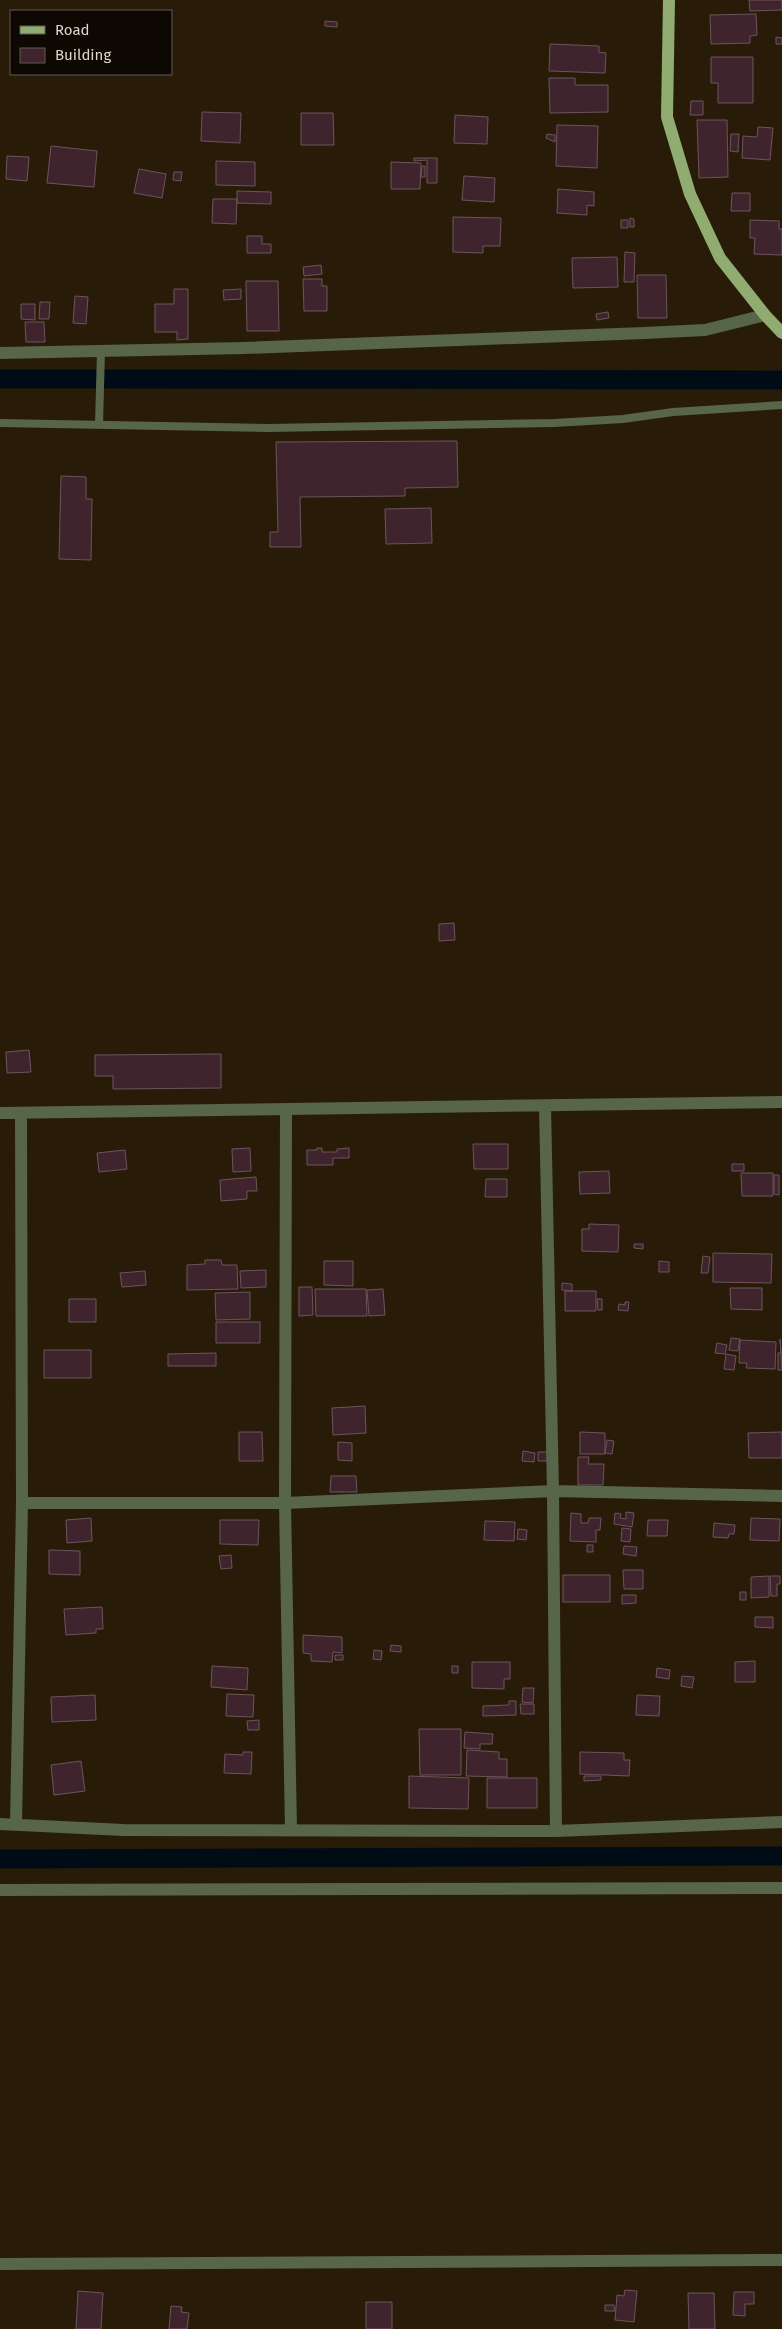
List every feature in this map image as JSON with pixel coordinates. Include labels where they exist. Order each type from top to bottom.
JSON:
[{"type":"main road","points":[[669,0],[667,117],[690,194],[720,258],[765,315],[782,333]]},
{"type":"street","points":[[0,353],[244,348],[645,333],[705,330],[765,315]]},
{"type":"street","points":[[0,1113],[782,1102]]},
{"type":"street","points":[[545,1106],[553,1490],[556,1831]]},
{"type":"street","points":[[286,1110],[285,1503],[291,1830]]},
{"type":"street","points":[[16,1824],[22,1503],[20,1113]]},
{"type":"street","points":[[22,1503],[285,1503],[553,1490],[782,1496]]},
{"type":"street","points":[[0,1824],[123,1830],[556,1831],[782,1822]]},
{"type":"street","points":[[0,1890],[782,1888]]},
{"type":"street","points":[[0,2264],[782,2260]]},
{"type":"lane","points":[[99,424],[101,351]]},
{"type":"lane","points":[[0,423],[268,428],[554,423],[782,405]]},
{"type":"building","points":[[749,0],[782,0],[782,10],[750,11]]},
{"type":"building","points":[[756,14],[757,35],[750,36],[750,43],[711,44],[710,15]]},
{"type":"building","points":[[325,21],[337,22],[337,27],[325,26]]},
{"type":"building","points":[[776,37],[782,38],[782,44],[776,44]]},
{"type":"building","points":[[550,44],[599,46],[599,52],[606,53],[605,73],[549,71]]},
{"type":"building","points":[[711,57],[753,57],[753,103],[718,103],[718,83],[711,83]]},
{"type":"building","points":[[549,78],[575,78],[575,85],[608,85],[608,112],[550,113]]},
{"type":"building","points":[[691,101],[703,101],[703,115],[690,115]]},
{"type":"building","points":[[202,112],[241,113],[240,143],[201,141]]},
{"type":"building","points":[[301,113],[333,113],[334,145],[301,145]]},
{"type":"building","points":[[455,115],[488,117],[487,144],[454,143]]},
{"type":"building","points":[[697,120],[727,120],[728,177],[699,178]]},
{"type":"building","points":[[557,125],[598,126],[597,168],[556,166]]},
{"type":"building","points":[[758,127],[773,128],[770,160],[742,158],[743,136],[757,137]]},
{"type":"building","points":[[547,134],[555,135],[555,142],[546,138]]},
{"type":"building","points":[[731,134],[739,134],[738,152],[730,151]]},
{"type":"building","points":[[51,146],[97,151],[94,187],[47,183]]},
{"type":"building","points":[[7,156],[29,157],[27,181],[6,179]]},
{"type":"building","points":[[414,158],[437,158],[437,183],[427,183],[427,160],[414,161]]},
{"type":"building","points":[[216,161],[255,162],[255,186],[216,185]]},
{"type":"building","points":[[391,162],[421,163],[420,189],[391,189]]},
{"type":"building","points":[[422,166],[425,166],[425,177],[421,177]]},
{"type":"building","points":[[139,169],[166,174],[162,198],[134,193]]},
{"type":"building","points":[[174,172],[182,172],[181,181],[173,180]]},
{"type":"building","points":[[464,176],[495,178],[494,202],[462,200]]},
{"type":"building","points":[[558,189],[594,192],[594,206],[587,205],[587,215],[557,213]]},
{"type":"building","points":[[237,191],[271,192],[271,204],[237,203]]},
{"type":"building","points":[[732,193],[750,193],[750,211],[731,211]]},
{"type":"building","points":[[213,199],[237,199],[236,224],[212,223]]},
{"type":"building","points":[[453,217],[501,218],[500,246],[483,246],[483,253],[453,252]]},
{"type":"building","points":[[630,218],[634,219],[634,227],[630,227]]},
{"type":"building","points":[[621,220],[628,220],[628,228],[621,228]]},
{"type":"building","points":[[750,220],[779,221],[779,229],[782,229],[782,255],[754,254],[755,238],[750,238]]},
{"type":"building","points":[[247,236],[262,236],[262,244],[271,244],[271,253],[247,253]]},
{"type":"building","points":[[625,252],[635,253],[634,282],[624,282]]},
{"type":"building","points":[[617,257],[618,287],[573,288],[572,258]]},
{"type":"building","points":[[321,265],[322,274],[304,276],[303,267]]},
{"type":"building","points":[[637,275],[666,275],[667,318],[638,318]]},
{"type":"building","points":[[303,279],[322,279],[322,286],[327,286],[327,311],[304,311]]},
{"type":"building","points":[[246,281],[278,281],[279,331],[247,331]]},
{"type":"building","points":[[174,289],[188,289],[188,339],[177,340],[177,332],[155,332],[155,304],[174,304]]},
{"type":"building","points":[[241,289],[241,299],[224,300],[223,290]]},
{"type":"building","points":[[75,296],[88,297],[86,324],[73,323]]},
{"type":"building","points":[[40,302],[50,302],[49,319],[39,319]]},
{"type":"building","points":[[21,304],[35,304],[35,320],[21,319]]},
{"type":"building","points":[[608,312],[609,318],[597,320],[596,314]]},
{"type":"building","points":[[25,322],[44,322],[45,342],[26,342]]},
{"type":"building","points":[[457,441],[458,487],[405,488],[405,496],[300,497],[301,547],[270,547],[270,532],[278,532],[276,442]]},
{"type":"building","points":[[61,476],[86,477],[86,499],[92,499],[91,560],[59,559]]},
{"type":"building","points":[[431,508],[432,543],[386,544],[385,509]]},
{"type":"building","points":[[454,923],[455,940],[439,941],[439,924]]},
{"type":"building","points":[[29,1050],[31,1072],[7,1073],[6,1052]]},
{"type":"building","points":[[221,1054],[221,1088],[113,1089],[113,1076],[95,1076],[95,1055]]},
{"type":"building","points":[[473,1144],[508,1144],[508,1169],[474,1169]]},
{"type":"building","points":[[250,1148],[251,1171],[233,1172],[232,1149]]},
{"type":"building","points":[[317,1148],[322,1148],[322,1152],[337,1152],[337,1149],[349,1148],[349,1158],[333,1158],[333,1165],[307,1165],[307,1150],[317,1150]]},
{"type":"building","points":[[125,1150],[127,1169],[99,1172],[97,1153]]},
{"type":"building","points":[[732,1164],[744,1164],[744,1171],[732,1171]]},
{"type":"building","points":[[609,1171],[610,1193],[580,1194],[579,1172]]},
{"type":"building","points":[[741,1173],[773,1173],[773,1196],[742,1196]]},
{"type":"building","points":[[774,1175],[779,1175],[779,1195],[774,1194]]},
{"type":"building","points":[[256,1177],[257,1191],[247,1191],[247,1199],[221,1201],[220,1180]]},
{"type":"building","points":[[486,1179],[507,1179],[507,1197],[485,1197]]},
{"type":"building","points":[[589,1224],[619,1225],[618,1252],[582,1251],[582,1229],[589,1229]]},
{"type":"building","points":[[634,1244],[643,1244],[643,1249],[634,1248]]},
{"type":"building","points":[[713,1253],[772,1254],[771,1283],[713,1282]]},
{"type":"building","points":[[703,1256],[710,1257],[708,1273],[701,1273]]},
{"type":"building","points":[[205,1260],[221,1260],[222,1265],[237,1265],[238,1289],[187,1290],[187,1265],[205,1264]]},
{"type":"building","points":[[324,1261],[353,1261],[353,1286],[324,1285]]},
{"type":"building","points":[[659,1261],[669,1262],[669,1272],[659,1272]]},
{"type":"building","points":[[266,1270],[266,1287],[241,1288],[240,1271]]},
{"type":"building","points":[[145,1271],[146,1285],[122,1287],[120,1273]]},
{"type":"building","points":[[562,1283],[572,1284],[572,1291],[562,1290]]},
{"type":"building","points":[[299,1287],[312,1287],[313,1315],[299,1316]]},
{"type":"building","points":[[730,1288],[762,1288],[762,1310],[731,1309]]},
{"type":"building","points":[[315,1289],[366,1289],[367,1316],[316,1316]]},
{"type":"building","points":[[383,1289],[385,1315],[369,1316],[367,1290]]},
{"type":"building","points":[[565,1291],[596,1291],[596,1311],[565,1311]]},
{"type":"building","points":[[250,1292],[250,1319],[216,1320],[215,1293]]},
{"type":"building","points":[[69,1299],[96,1299],[96,1322],[69,1322]]},
{"type":"building","points":[[597,1299],[602,1299],[602,1310],[598,1310]]},
{"type":"building","points":[[625,1302],[629,1302],[628,1311],[618,1310],[619,1304],[625,1305]]},
{"type":"building","points":[[216,1322],[260,1322],[260,1343],[216,1343]]},
{"type":"building","points":[[731,1338],[740,1339],[738,1351],[729,1350]]},
{"type":"building","points":[[740,1340],[776,1342],[775,1369],[746,1368],[747,1363],[739,1363]]},
{"type":"building","points":[[717,1343],[727,1345],[725,1354],[715,1353]]},
{"type":"building","points":[[44,1350],[91,1350],[91,1378],[44,1378]]},
{"type":"building","points":[[216,1353],[216,1366],[168,1366],[168,1354]]},
{"type":"building","points":[[778,1353],[781,1353],[782,1370],[778,1370]]},
{"type":"building","points":[[726,1354],[736,1356],[734,1370],[724,1369]]},
{"type":"building","points":[[365,1406],[366,1433],[333,1435],[332,1408]]},
{"type":"building","points":[[239,1432],[262,1432],[263,1461],[239,1461]]},
{"type":"building","points":[[580,1432],[605,1433],[605,1454],[580,1454]]},
{"type":"building","points":[[782,1432],[782,1458],[749,1458],[748,1433]]},
{"type":"building","points":[[607,1440],[614,1441],[612,1454],[605,1453]]},
{"type":"building","points":[[338,1442],[352,1443],[352,1461],[338,1460]]},
{"type":"building","points":[[523,1451],[535,1453],[534,1462],[522,1461]]},
{"type":"building","points":[[538,1452],[547,1452],[547,1461],[538,1461]]},
{"type":"building","points":[[578,1457],[589,1457],[588,1464],[604,1464],[603,1485],[578,1485]]},
{"type":"building","points":[[331,1476],[356,1476],[357,1492],[330,1492]]},
{"type":"building","points":[[626,1512],[634,1513],[632,1527],[614,1524],[615,1513],[621,1514],[620,1518],[626,1519]]},
{"type":"building","points":[[571,1513],[581,1514],[581,1523],[588,1523],[589,1518],[601,1518],[600,1530],[596,1530],[596,1542],[570,1541]]},
{"type":"building","points":[[91,1518],[92,1541],[67,1543],[66,1520]]},
{"type":"building","points":[[751,1518],[780,1519],[779,1541],[750,1540]]},
{"type":"building","points":[[220,1520],[259,1520],[258,1545],[220,1544]]},
{"type":"building","points":[[648,1520],[668,1520],[667,1536],[647,1536]]},
{"type":"building","points":[[485,1521],[515,1522],[514,1541],[484,1540]]},
{"type":"building","points":[[714,1523],[735,1525],[734,1534],[729,1534],[728,1538],[713,1537]]},
{"type":"building","points":[[622,1528],[631,1529],[630,1542],[621,1541]]},
{"type":"building","points":[[518,1529],[527,1530],[526,1540],[517,1539]]},
{"type":"building","points":[[587,1545],[593,1545],[593,1552],[587,1552]]},
{"type":"building","points":[[624,1546],[637,1547],[636,1556],[623,1554]]},
{"type":"building","points":[[49,1550],[80,1551],[80,1575],[49,1574]]},
{"type":"building","points":[[231,1555],[232,1568],[221,1569],[219,1556]]},
{"type":"building","points":[[623,1570],[643,1570],[643,1589],[624,1589]]},
{"type":"building","points":[[563,1575],[610,1575],[610,1602],[563,1602]]},
{"type":"building","points":[[769,1576],[769,1597],[751,1598],[751,1577]]},
{"type":"building","points":[[770,1576],[780,1576],[780,1584],[777,1584],[777,1596],[771,1596]]},
{"type":"building","points":[[740,1592],[746,1592],[746,1600],[740,1600]]},
{"type":"building","points":[[622,1595],[636,1595],[636,1603],[622,1604]]},
{"type":"building","points":[[102,1607],[103,1629],[96,1629],[96,1633],[66,1635],[64,1609]]},
{"type":"building","points":[[755,1617],[773,1617],[773,1628],[755,1627]]},
{"type":"building","points":[[303,1635],[342,1637],[342,1653],[333,1652],[332,1662],[311,1661],[311,1654],[303,1653]]},
{"type":"building","points":[[391,1645],[401,1646],[401,1652],[390,1651]]},
{"type":"building","points":[[374,1650],[382,1651],[381,1660],[373,1659]]},
{"type":"building","points":[[335,1655],[343,1655],[343,1660],[335,1660]]},
{"type":"building","points":[[755,1661],[755,1682],[735,1682],[735,1662]]},
{"type":"building","points":[[472,1662],[510,1662],[510,1679],[504,1679],[504,1689],[472,1688]]},
{"type":"building","points":[[212,1666],[248,1668],[247,1690],[211,1687]]},
{"type":"building","points":[[452,1666],[458,1666],[458,1673],[452,1673]]},
{"type":"building","points":[[657,1668],[670,1670],[669,1679],[656,1677]]},
{"type":"building","points":[[682,1676],[694,1677],[692,1688],[681,1686]]},
{"type":"building","points":[[523,1688],[534,1688],[533,1703],[522,1702]]},
{"type":"building","points":[[227,1694],[254,1695],[253,1717],[226,1716]]},
{"type":"building","points":[[95,1695],[96,1720],[52,1722],[51,1697]]},
{"type":"building","points":[[637,1695],[660,1696],[659,1716],[636,1715]]},
{"type":"building","points":[[509,1701],[516,1701],[516,1715],[483,1716],[483,1706],[509,1705]]},
{"type":"building","points":[[520,1704],[534,1704],[534,1714],[521,1714]]},
{"type":"building","points":[[259,1720],[259,1730],[248,1730],[247,1721]]},
{"type":"building","points":[[419,1729],[461,1729],[461,1775],[420,1775]]},
{"type":"building","points":[[465,1732],[493,1734],[492,1744],[480,1744],[480,1749],[464,1748]]},
{"type":"building","points":[[467,1750],[499,1752],[499,1759],[507,1759],[507,1777],[466,1776]]},
{"type":"building","points":[[243,1752],[252,1752],[251,1774],[224,1773],[225,1754],[243,1755]]},
{"type":"building","points":[[580,1752],[624,1753],[624,1760],[630,1760],[629,1776],[580,1774]]},
{"type":"building","points":[[81,1761],[85,1791],[54,1795],[51,1765]]},
{"type":"building","points":[[409,1776],[469,1778],[468,1809],[409,1808]]},
{"type":"building","points":[[584,1776],[601,1776],[601,1780],[584,1781]]},
{"type":"building","points":[[487,1778],[537,1778],[537,1808],[487,1808]]},
{"type":"building","points":[[625,2290],[637,2291],[634,2322],[615,2320],[617,2295],[624,2296]]},
{"type":"building","points":[[78,2291],[103,2293],[101,2329],[76,2329]]},
{"type":"building","points":[[734,2292],[754,2292],[754,2304],[745,2304],[745,2316],[733,2315]]},
{"type":"building","points":[[688,2293],[714,2293],[715,2329],[689,2329]]},
{"type":"building","points":[[366,2302],[392,2302],[392,2329],[366,2329]]},
{"type":"building","points":[[605,2305],[614,2305],[615,2311],[605,2311]]},
{"type":"building","points":[[171,2306],[182,2307],[181,2312],[189,2313],[187,2329],[169,2329]]},
{"type":"waterway","points":[[0,379],[96,379]]},
{"type":"waterway","points":[[104,379],[782,380]]},
{"type":"waterway","points":[[0,1859],[782,1856]]}]
